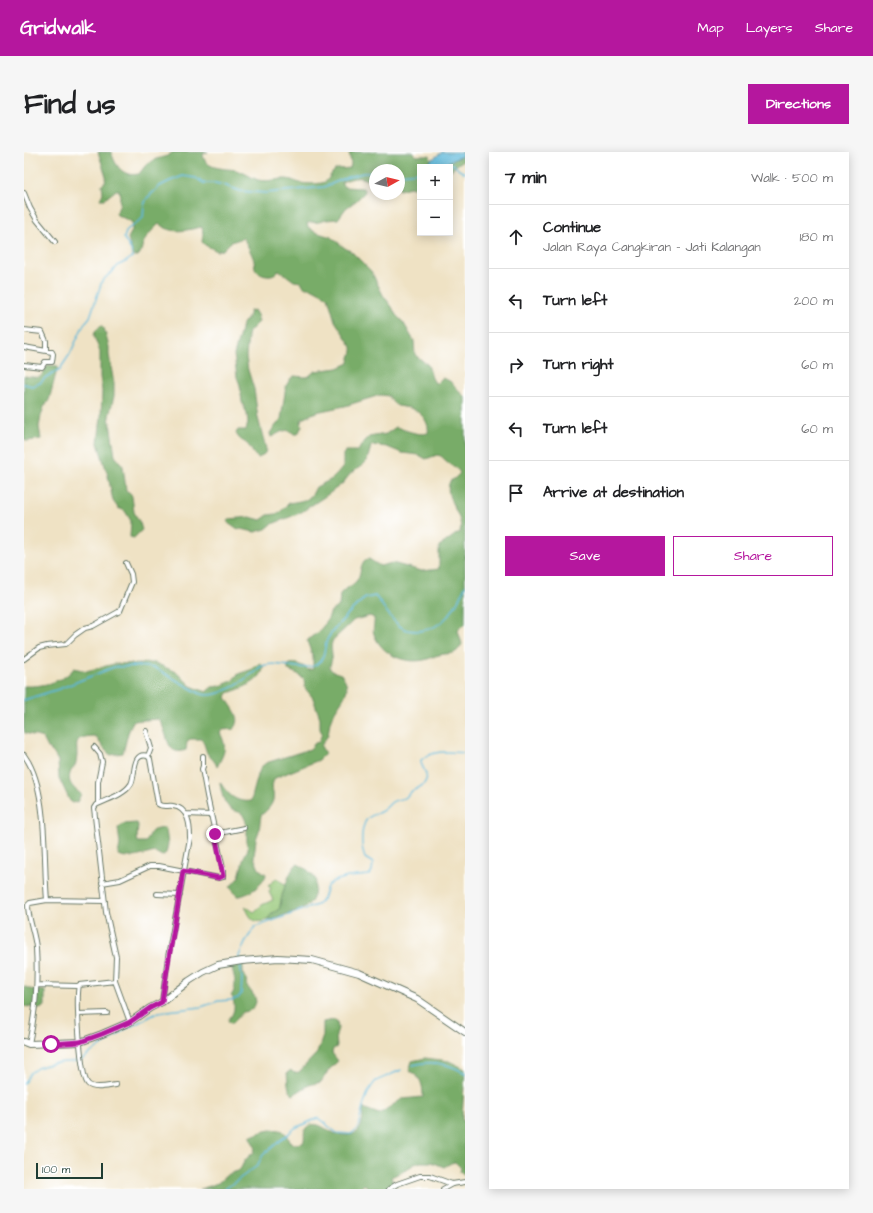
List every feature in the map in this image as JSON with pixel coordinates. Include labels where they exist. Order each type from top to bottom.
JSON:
[{"type":"street","points":[[24,193],[37,220],[55,242]]},
{"type":"street","points":[[24,330],[42,332],[46,341],[46,350]]},
{"type":"street","points":[[24,347],[46,350],[53,353],[52,362],[45,362],[42,367],[24,365]]},
{"type":"street","points":[[24,659],[39,648],[66,644],[85,628],[92,626],[120,611],[132,582],[131,574],[126,563]]},
{"type":"street","points":[[146,731],[151,748],[148,756],[150,759],[158,804],[162,806],[176,807],[186,814],[211,815]]},
{"type":"street","points":[[94,747],[100,754],[102,762],[98,782],[98,804]]},
{"type":"street","points":[[24,755],[31,765],[39,792],[45,847],[47,900]]},
{"type":"street","points":[[129,1021],[115,981],[116,957],[102,883],[94,808],[98,804],[121,793],[129,786],[132,782],[134,766],[138,758],[148,756]]},
{"type":"street","points":[[102,883],[120,880],[150,866],[219,878],[223,877],[203,774],[203,756]]},
{"type":"street","points":[[162,1002],[168,957],[190,838],[190,826],[186,814]]},
{"type":"street","points":[[215,834],[244,828]]},
{"type":"street","points":[[157,894],[180,895]]},
{"type":"street","points":[[105,901],[47,900],[26,905],[36,947],[37,985],[35,1017],[27,1043],[80,1042],[102,1034],[129,1021],[162,1002],[203,972],[218,965],[240,961],[278,958],[312,960],[359,973],[417,999],[465,1032]]},
{"type":"street","points":[[37,985],[78,986],[80,984],[115,981]]},
{"type":"street","points":[[78,986],[80,1042],[86,1080],[89,1085],[102,1087],[116,1085]]},
{"type":"street","points":[[78,1014],[107,1013]]},
{"type":"street","points":[[389,1189],[397,1184],[420,1176],[430,1176],[452,1184]]},
{"type":"street","points":[[443,1189],[452,1184],[465,1182]]},
{"type":"green space","points":[[98,152],[111,152],[120,169],[128,174],[139,174],[145,166],[153,160],[167,156],[173,152],[208,152],[203,154],[204,159],[211,166],[236,170],[258,180],[265,181],[288,179],[308,184],[322,183],[326,181],[335,170],[350,168],[351,164],[349,152],[413,152],[415,156],[430,155],[432,164],[417,164],[416,189],[410,187],[405,188],[405,164],[369,164],[369,180],[364,178],[352,178],[342,182],[344,187],[363,188],[365,192],[346,208],[338,219],[307,223],[308,227],[315,232],[331,237],[352,252],[371,271],[383,295],[396,315],[403,322],[414,341],[415,355],[428,365],[435,383],[442,378],[446,379],[452,383],[465,397],[465,625],[460,627],[458,631],[462,644],[455,652],[439,655],[426,660],[416,661],[401,659],[387,652],[377,641],[373,632],[374,618],[370,616],[354,620],[333,640],[331,646],[332,660],[330,669],[341,674],[347,686],[344,697],[331,719],[328,735],[321,746],[325,754],[319,760],[275,778],[273,781],[272,802],[261,815],[254,857],[259,869],[266,874],[265,878],[259,886],[241,896],[237,896],[230,887],[239,877],[244,857],[248,849],[247,828],[243,815],[232,810],[226,804],[220,782],[232,797],[241,801],[251,801],[261,767],[266,763],[310,749],[315,743],[319,742],[322,733],[320,729],[320,718],[313,698],[305,688],[304,680],[298,674],[288,670],[288,665],[296,664],[308,670],[313,669],[313,657],[307,641],[322,628],[331,611],[339,606],[340,594],[357,580],[362,564],[365,560],[369,559],[380,566],[392,563],[422,571],[439,569],[439,546],[460,532],[461,526],[451,501],[448,488],[450,481],[460,473],[441,456],[437,455],[426,459],[419,455],[402,453],[387,447],[373,445],[371,446],[367,461],[362,466],[351,473],[343,483],[330,493],[300,513],[272,524],[266,529],[255,532],[235,528],[228,523],[229,519],[250,517],[261,520],[268,515],[280,512],[289,503],[306,500],[312,495],[316,487],[332,479],[343,467],[343,454],[346,451],[358,451],[369,437],[386,434],[396,427],[416,433],[428,433],[426,421],[421,414],[414,409],[396,405],[392,402],[389,396],[380,395],[345,406],[316,412],[302,419],[302,426],[298,434],[285,431],[271,437],[270,433],[281,419],[286,386],[290,379],[294,376],[309,376],[315,371],[338,368],[349,363],[352,347],[335,321],[328,297],[311,288],[306,288],[301,282],[294,281],[279,270],[272,275],[264,275],[257,271],[253,256],[243,238],[231,242],[223,250],[217,251],[205,245],[202,242],[202,227],[175,231],[159,224],[146,239],[139,255],[133,256],[128,238],[132,231],[132,222],[116,214],[120,202],[119,190],[116,190],[105,199],[100,199],[103,193],[102,184],[105,182],[106,176]]},
{"type":"green space","points":[[462,152],[465,152],[465,160],[453,168],[453,164],[446,164],[448,162],[461,157]]},
{"type":"green space","points":[[254,310],[259,322],[249,332],[246,357],[248,370],[254,389],[258,418],[266,449],[265,453],[259,458],[236,433],[238,430],[246,430],[248,423],[247,414],[242,402],[234,355],[242,326],[247,320],[250,311]]},
{"type":"green space","points":[[101,325],[104,328],[109,347],[114,384],[114,396],[109,416],[115,456],[123,466],[126,490],[132,496],[134,512],[142,530],[134,538],[130,537],[131,521],[125,511],[118,508],[113,501],[108,476],[98,443],[102,391],[100,377],[100,352],[94,336],[95,332]]},
{"type":"green space","points":[[48,365],[58,366],[49,400],[44,407],[41,416],[39,427],[41,439],[27,441],[24,439],[24,376],[40,377]]},
{"type":"green space","points":[[155,663],[176,672],[191,686],[206,692],[212,687],[220,686],[232,681],[238,674],[250,670],[260,663],[263,665],[263,671],[251,684],[228,693],[226,697],[236,713],[238,720],[234,729],[222,730],[220,733],[224,743],[224,750],[217,767],[207,753],[201,739],[190,739],[187,742],[186,750],[176,751],[172,749],[163,726],[158,719],[133,721],[123,753],[111,755],[104,749],[95,736],[81,738],[78,740],[76,763],[69,778],[73,787],[81,794],[77,802],[73,803],[70,801],[59,778],[58,761],[54,754],[48,748],[43,738],[25,733],[24,686],[38,686],[52,683],[70,673],[74,668],[86,671],[114,664]]},
{"type":"green space","points":[[137,823],[138,842],[146,842],[153,830],[165,828],[168,844],[166,853],[162,856],[155,852],[132,857],[118,855],[120,844],[118,828],[123,824]]},
{"type":"green space","points":[[297,864],[308,870],[316,880],[311,902],[301,909],[268,920],[271,915],[280,908],[291,872]]},
{"type":"green space","points":[[276,878],[286,885],[280,908],[271,915],[268,920],[256,921],[251,918],[245,906],[254,912],[262,905],[273,900],[269,892],[271,888],[268,886]]},
{"type":"green space","points":[[243,959],[243,972],[246,978],[247,986],[255,997],[256,1002],[254,1007],[249,1011],[243,1012],[233,1023],[230,1023],[228,1020],[234,1010],[233,998],[231,996],[235,983],[234,974],[229,960]]},
{"type":"green space","points":[[24,986],[29,989],[45,991],[45,1006],[40,1009],[24,1006]]},
{"type":"green space","points":[[334,1020],[337,1022],[338,1028],[336,1035],[337,1047],[333,1049],[332,1053],[338,1061],[328,1071],[321,1082],[309,1085],[293,1095],[289,1088],[287,1073],[291,1070],[294,1073],[299,1072],[317,1053],[323,1036],[323,1022]]},
{"type":"green space","points":[[425,1058],[449,1061],[465,1069],[462,1120],[465,1121],[465,1175],[460,1172],[461,1168],[455,1162],[444,1167],[432,1162],[420,1162],[391,1177],[393,1183],[385,1189],[368,1189],[365,1184],[359,1189],[200,1189],[218,1183],[228,1174],[238,1171],[241,1168],[245,1160],[254,1152],[255,1147],[250,1137],[268,1130],[278,1130],[285,1133],[289,1142],[295,1144],[303,1143],[304,1133],[307,1127],[314,1124],[338,1134],[352,1134],[359,1130],[361,1126],[363,1108],[379,1114],[402,1099],[423,1097],[419,1078],[409,1071],[412,1061]]},
{"type":"water","points":[[442,152],[462,152],[462,156],[446,164],[432,164],[430,161]]},
{"type":"waterway","points":[[453,164],[465,173]]},
{"type":"waterway","points":[[405,173],[417,172]]},
{"type":"waterway","points":[[24,384],[32,386],[40,383],[46,377],[60,369],[70,354],[84,324],[90,317],[102,281],[119,265],[132,257],[131,250],[124,238],[126,232],[143,218],[144,205],[147,198],[160,186],[183,176],[196,178],[203,183],[224,185],[240,191],[266,193],[324,187],[348,177],[369,173]]},
{"type":"waterway","points":[[24,700],[59,689],[114,667],[138,666],[155,668],[199,693],[213,695],[238,684],[260,667],[266,665],[274,664],[311,667],[317,664],[322,659],[329,636],[351,611],[366,598],[375,596],[397,624],[407,630],[419,631],[436,626],[443,621],[458,602],[465,586]]},
{"type":"waterway","points":[[239,959],[245,942],[255,927],[317,905],[323,899],[327,886],[334,881],[348,877],[369,875],[372,871],[373,863],[365,858],[362,844],[363,827],[367,819],[380,812],[394,801],[403,799],[411,791],[424,784],[427,777],[421,760],[426,756],[442,752],[465,753]]},
{"type":"waterway","points":[[24,1083],[30,1073],[37,1068],[53,1063],[80,1061],[97,1048],[112,1040],[124,1030],[159,1012],[201,1007],[218,1001],[238,998],[241,994],[242,977],[240,963]]},
{"type":"waterway","points":[[413,1065],[420,1063],[440,1063],[465,1073]]},
{"type":"waterway","points":[[225,1189],[257,1166],[263,1155],[295,1128],[318,1118],[337,1133],[351,1134],[358,1128],[364,1103],[372,1086],[376,1081],[401,1070]]},
{"type":"route","points":[[51,1044],[80,1042],[102,1034],[130,1022],[150,1008],[162,1002],[183,871],[219,878],[223,877],[215,834]]}]
